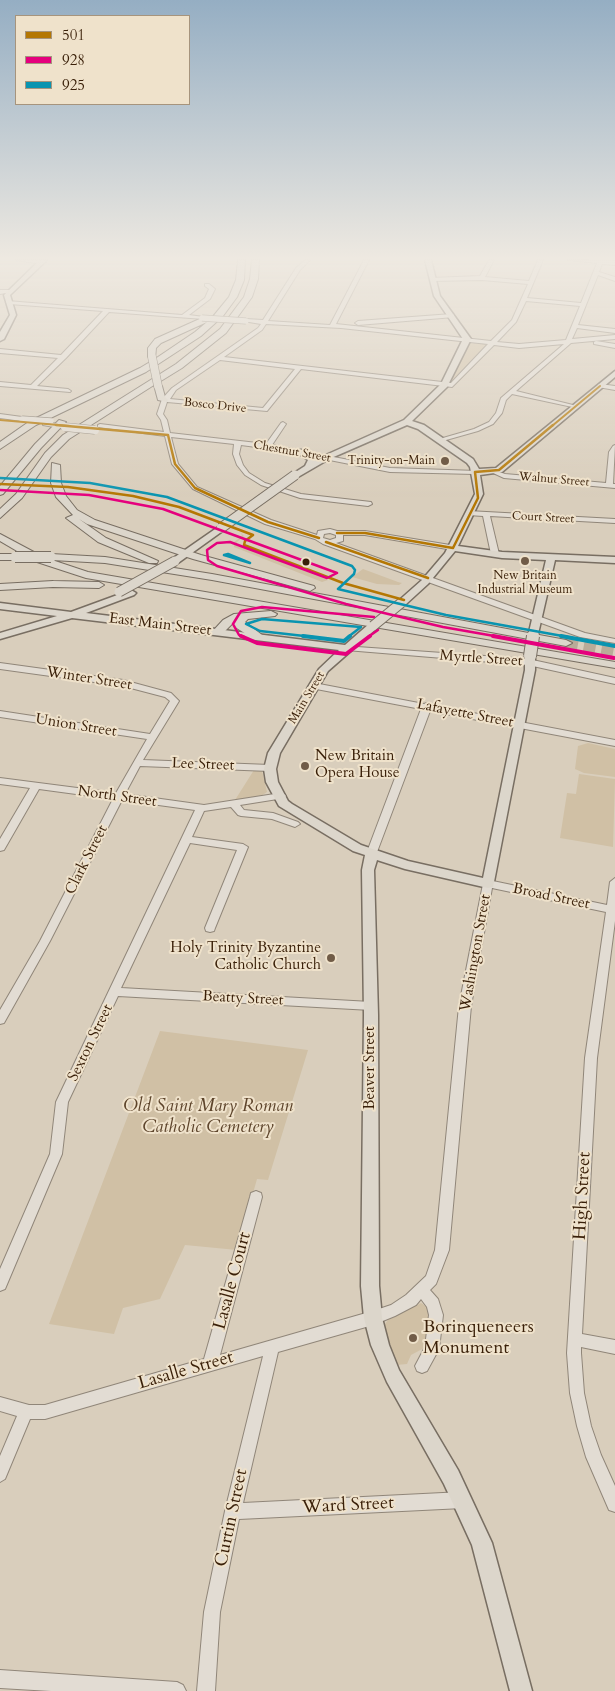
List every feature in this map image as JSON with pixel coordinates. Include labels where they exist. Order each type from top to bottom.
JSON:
[{"type":"highway","points":[[163,339],[152,348],[152,357],[160,398],[168,401]]},
{"type":"highway","points":[[0,446],[40,419],[126,378],[170,354],[191,339]]},
{"type":"highway","points":[[212,577],[134,554],[106,543],[85,530],[66,513],[57,498],[52,483],[55,465],[66,445],[179,366],[213,339]]},
{"type":"highway","points":[[0,492],[59,424]]},
{"type":"highway","points":[[0,515],[22,492],[56,446],[73,431],[97,424]]},
{"type":"highway","points":[[55,465],[60,494],[70,508],[80,516],[102,527],[185,558],[348,598],[423,614],[444,621]]},
{"type":"highway","points":[[0,536],[25,553],[60,568],[150,588],[348,619],[615,665]]},
{"type":"highway","points":[[0,558],[51,557],[111,561],[212,577],[566,643]]},
{"type":"highway","points":[[0,587],[74,584],[150,588]]},
{"type":"highway","points":[[218,632],[231,620],[266,613],[348,619]]},
{"type":"highway","points":[[244,616],[239,625],[258,637]]},
{"type":"main road","points":[[309,466],[411,423],[423,413],[440,391],[467,340]]},
{"type":"main road","points":[[411,423],[470,461],[475,472],[494,472],[615,373]]},
{"type":"main road","points":[[299,476],[309,466],[313,458],[302,452]]},
{"type":"main road","points":[[0,636],[77,614],[131,593],[185,558],[299,476],[330,458]]},
{"type":"main road","name":"Main Street","points":[[270,768],[275,751],[327,665],[428,578],[453,548],[479,494],[475,472]]},
{"type":"main road","points":[[453,548],[496,554],[615,560]]},
{"type":"main road","name":"Washington Street","points":[[488,884],[519,724],[534,632],[551,557]]},
{"type":"main road","points":[[0,630],[63,612],[119,592],[185,558]]},
{"type":"main road","name":"East Main Street","points":[[0,600],[50,607],[63,612]]},
{"type":"main road","points":[[110,602],[108,611],[119,619]]},
{"type":"main road","name":"East Main Street","points":[[0,606],[63,612],[346,648]]},
{"type":"main road","points":[[26,609],[31,614],[28,622]]},
{"type":"main road","points":[[270,768],[272,781],[281,796],[283,804],[355,847],[372,852]]},
{"type":"main road","name":"Broad Street","points":[[372,852],[405,865],[488,884]]},
{"type":"main road","name":"Beaver Street","points":[[372,852],[368,870],[371,1006],[370,1286],[372,1318],[391,1372],[463,1500],[486,1556],[521,1691]]},
{"type":"street","points":[[33,387],[81,339]]},
{"type":"street","points":[[254,339],[222,359],[168,401],[164,420],[175,464],[195,488],[207,495],[322,540],[586,636],[615,641]]},
{"type":"street","points":[[458,339],[493,344],[531,346],[570,339],[615,346]]},
{"type":"street","points":[[222,359],[299,368],[440,391],[455,384],[498,339]]},
{"type":"street","points":[[440,440],[475,430],[491,423],[499,414],[501,401],[570,339]]},
{"type":"street","points":[[586,340],[597,339]]},
{"type":"street","points":[[0,351],[64,357]]},
{"type":"street","name":"Bosco Drive","points":[[168,401],[265,410],[299,368]]},
{"type":"street","points":[[0,384],[68,391]]},
{"type":"street","points":[[600,386],[615,388]]},
{"type":"street","points":[[511,392],[575,407]]},
{"type":"street","name":"Chestnut Street","points":[[0,418],[59,424],[97,424],[168,435],[268,446],[397,471],[475,472]]},
{"type":"street","points":[[268,446],[283,424]]},
{"type":"street","points":[[238,443],[236,454],[238,463],[247,474],[260,482],[294,495],[368,504]]},
{"type":"street","points":[[612,486],[612,452],[615,447]]},
{"type":"street","name":"Walnut Street","points":[[494,472],[504,476],[612,486]]},
{"type":"street","name":"Court Street","points":[[471,513],[615,521]]},
{"type":"street","points":[[486,515],[496,554]]},
{"type":"street","points":[[265,518],[339,537],[343,544],[365,555]]},
{"type":"street","points":[[322,540],[320,534],[325,532]]},
{"type":"street","points":[[322,540],[371,534],[453,548]]},
{"type":"street","name":"Myrtle Street","points":[[346,648],[530,659],[615,681]]},
{"type":"street","name":"Winter Street","points":[[1,668],[120,682],[166,695],[175,700]]},
{"type":"street","name":"Lafayette Street","points":[[314,686],[615,743]]},
{"type":"street","name":"Clark Street","points":[[0,1020],[24,979],[137,763],[175,700]]},
{"type":"street","name":"Beaver Street","points":[[372,852],[427,706]]},
{"type":"street","name":"Union Street","points":[[0,714],[153,737]]},
{"type":"street","name":"Lee Street","points":[[137,763],[270,768]]},
{"type":"street","name":"North Street","points":[[0,781],[201,808],[235,805],[281,796]]},
{"type":"street","points":[[1,844],[36,786]]},
{"type":"street","name":"North Street","points":[[235,805],[240,812],[273,816],[295,824]]},
{"type":"street","name":"Sexton Street","points":[[0,1285],[56,1154],[62,1102],[201,808]]},
{"type":"street","points":[[186,839],[243,847],[210,928]]},
{"type":"street","name":"High Street","points":[[615,882],[613,910],[591,1058],[574,1339],[575,1378],[582,1419],[594,1457],[615,1504]]},
{"type":"street","name":"Broad Street","points":[[488,884],[613,910]]},
{"type":"street","name":"Washington Street","points":[[372,1318],[398,1309],[422,1290],[436,1270],[442,1250],[465,1006],[488,884]]},
{"type":"street","name":"Beatty Street","points":[[115,992],[371,1006]]},
{"type":"street","name":"Lasalle Court","points":[[210,1364],[256,1197]]},
{"type":"street","points":[[422,1290],[433,1304],[436,1314],[433,1346],[428,1359],[422,1366]]},
{"type":"street","name":"Lasalle Street","points":[[0,1404],[26,1412],[45,1412],[372,1318]]},
{"type":"street","points":[[574,1339],[615,1347]]},
{"type":"street","name":"Curtin Street","points":[[206,1691],[212,1612],[232,1511],[272,1347]]},
{"type":"street","points":[[0,1474],[26,1412]]},
{"type":"street","name":"Ward Street","points":[[232,1511],[463,1500]]},
{"type":"street","points":[[0,1679],[177,1691]]},
{"type":"green space","points":[[470,343],[488,344],[453,383],[449,383]]},
{"type":"green space","points":[[241,533],[244,536],[237,542],[237,545],[328,580],[322,582],[234,547],[234,542],[242,536]]},
{"type":"green space","points":[[363,569],[402,583],[399,585],[377,584],[352,577]]},
{"type":"green space","points":[[588,743],[615,749],[615,777],[584,773],[575,769],[578,746]]},
{"type":"green space","points":[[254,770],[262,771],[267,792],[261,796],[235,800]]},
{"type":"green space","points":[[579,774],[615,779],[613,847],[560,838],[567,793],[576,794]]},
{"type":"green space","name":"Old Saint Mary Roman Catholic Cemetery","points":[[160,1031],[308,1050],[268,1180],[257,1179],[237,1250],[185,1245],[160,1299],[123,1308],[114,1334],[49,1324]]},
{"type":"green space","points":[[421,1303],[430,1309],[426,1347],[411,1355],[407,1364],[396,1365],[389,1350],[383,1327],[388,1320]]},
{"type":"tunnel","points":[[566,643],[615,652]]},
{"type":"transit line","name":"501","points":[[475,472],[499,470],[600,386]]},
{"type":"transit line","name":"501","points":[[0,420],[168,435]]},
{"type":"transit line","name":"501","points":[[168,435],[175,464],[195,488],[268,522],[319,538]]},
{"type":"transit line","name":"501","points":[[453,548],[478,498],[475,472]]},
{"type":"transit line","name":"925","points":[[0,478],[90,483],[167,497],[352,566],[355,570],[354,574],[338,589],[424,608],[446,615],[615,646]]},
{"type":"transit line","name":"501","points":[[0,484],[68,487],[133,496],[179,507],[253,535]]},
{"type":"transit line","name":"928","points":[[0,490],[89,495],[163,509],[337,573],[327,578],[230,542],[217,543],[207,550],[208,560],[217,566],[346,604],[421,620],[443,627],[614,658]]},
{"type":"transit line","name":"501","points":[[337,533],[365,533],[453,548]]},
{"type":"transit line","name":"501","points":[[253,535],[245,541],[244,545],[343,583],[404,600]]},
{"type":"transit line","name":"501","points":[[326,542],[428,578]]},
{"type":"transit line","name":"925","points":[[228,554],[250,563],[224,555],[228,554]]},
{"type":"transit line","name":"928","points":[[374,617],[348,613],[262,607],[241,611],[233,624],[239,635],[257,643],[346,654],[378,630]]},
{"type":"transit line","name":"925","points":[[262,619],[347,625],[361,627],[344,641],[260,631],[246,624],[262,619]]},
{"type":"place","name":"Trinity-on-Main","points":[[445,461]]},
{"type":"place","name":"New Britain Industrial Museum","points":[[525,561]]},
{"type":"place","name":"New Britain Opera House","points":[[305,766]]},
{"type":"place","name":"Holy Trinity Byzantine Catholic Church","points":[[331,958]]},
{"type":"place","name":"Borinqueneers Monument","points":[[413,1338]]}]
